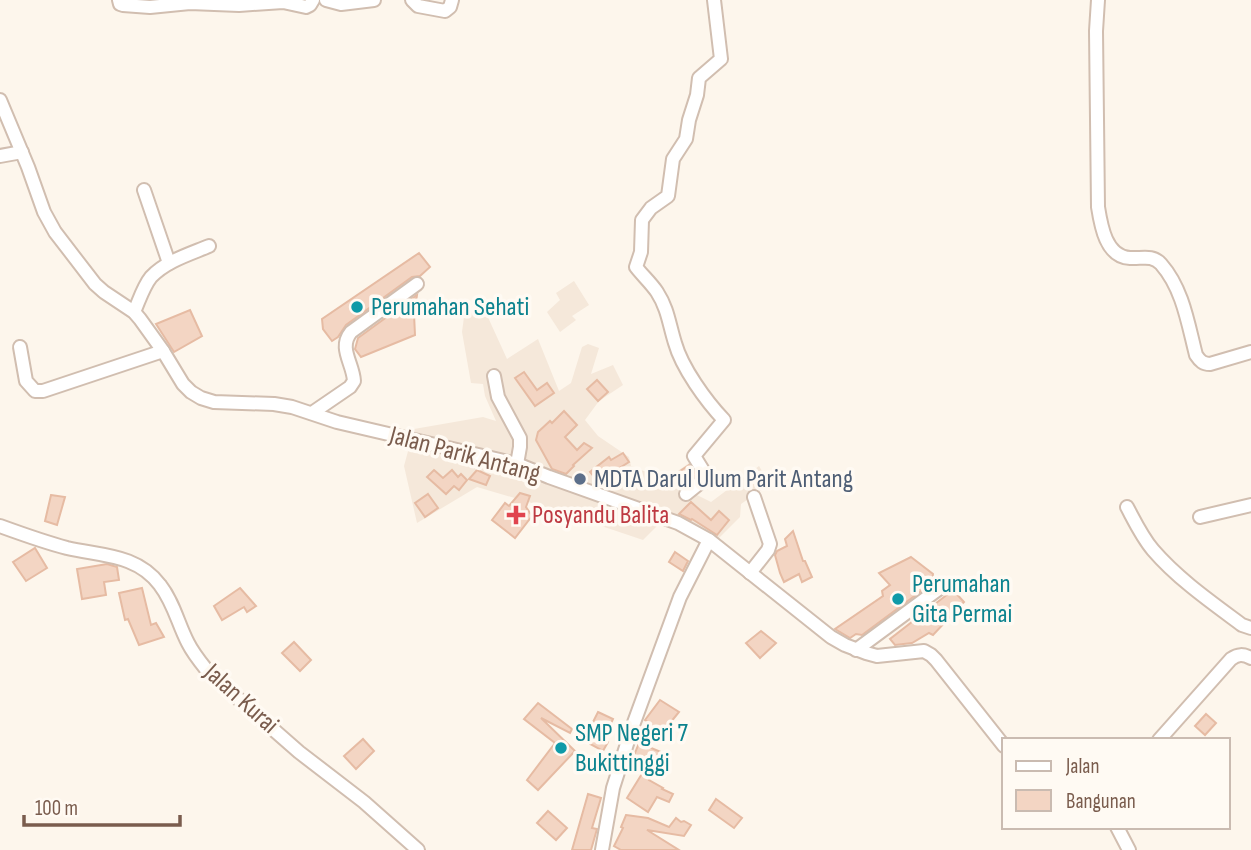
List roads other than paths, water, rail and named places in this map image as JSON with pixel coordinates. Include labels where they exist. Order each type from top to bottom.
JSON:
[{"type":"street","points":[[119,0],[123,5],[150,7],[190,3],[239,5],[283,2],[306,7],[313,0]]},
{"type":"street","points":[[326,0],[341,4],[374,0]]},
{"type":"street","points":[[412,0],[418,6],[445,11],[452,0]]},
{"type":"street","points":[[686,494],[708,477],[694,456],[724,420],[711,406],[684,364],[675,344],[669,315],[656,291],[636,267],[641,252],[642,220],[651,208],[668,196],[673,159],[687,139],[699,78],[721,59],[714,0]]},
{"type":"street","points":[[1098,0],[1098,207],[1101,227],[1114,252],[1121,257],[1151,257],[1159,261],[1180,295],[1196,355],[1200,360],[1210,364],[1251,352]]},
{"type":"street","name":"Jalan Parik Antang","points":[[0,100],[44,212],[55,232],[95,284],[140,318],[191,392],[214,402],[274,404],[337,422],[517,464],[678,523],[709,540],[845,645],[877,656],[928,652],[1002,744]]},
{"type":"street","points":[[0,156],[22,152]]},
{"type":"street","points":[[144,190],[169,263]]},
{"type":"street","points":[[134,312],[150,279],[169,263],[209,246]]},
{"type":"street","points":[[312,413],[354,381],[344,345],[346,338],[417,284]]},
{"type":"street","points":[[20,347],[26,381],[35,391],[43,391],[163,351]]},
{"type":"street","points":[[494,376],[498,397],[520,438],[517,464]]},
{"type":"street","points":[[750,573],[770,544],[754,497]]},
{"type":"street","points":[[1200,517],[1251,505]]},
{"type":"street","points":[[1127,507],[1146,540],[1171,569],[1242,625],[1251,628]]},
{"type":"street","name":"Jalan Kurai","points":[[0,526],[68,548],[119,556],[152,575],[173,605],[187,642],[210,674],[418,850]]},
{"type":"street","points":[[602,850],[613,788],[632,727],[680,597],[709,540]]},
{"type":"street","points":[[856,650],[944,585]]},
{"type":"street","points":[[1161,738],[1231,659],[1237,655],[1251,658]]},
{"type":"street","points":[[1118,829],[1129,850]]},
{"type":"place","name":"Perumahan Sehati","points":[[357,307]]},
{"type":"place","name":"MDTA Darul Ulum Parit Antang","points":[[580,479]]},
{"type":"place","name":"Posyandu Balita","points":[[516,515]]},
{"type":"place","name":"Perumahan Gita Permai","points":[[898,599]]},
{"type":"place","name":"SMP Negeri 7 Bukittinggi","points":[[561,748]]}]
